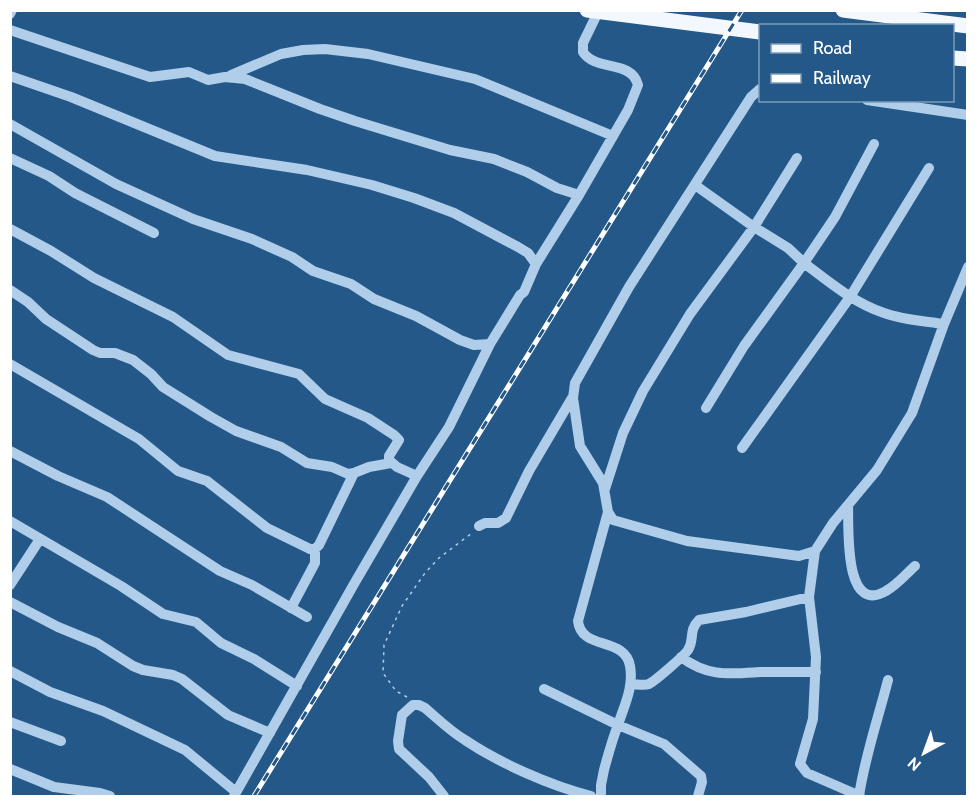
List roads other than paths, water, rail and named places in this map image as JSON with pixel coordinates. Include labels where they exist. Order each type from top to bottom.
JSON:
[{"type":"main road","points":[[843,10],[952,24]]},
{"type":"main road","points":[[593,11],[759,32]]},
{"type":"street","points":[[10,671],[50,693],[103,711],[185,750],[235,794],[417,476],[449,426],[490,344],[524,292],[536,264],[628,110],[638,85],[632,73],[589,58],[583,52],[583,43],[593,11]]},
{"type":"street","points":[[10,30],[150,77],[189,72],[208,80],[225,77],[281,54],[303,50],[325,49],[368,54],[475,79],[613,136]]},
{"type":"street","points":[[10,76],[82,101],[215,156],[306,170],[372,185],[414,198],[454,213],[518,247],[536,264]]},
{"type":"street","points":[[225,77],[260,84],[320,109],[450,150],[494,159],[527,172],[557,188],[579,195]]},
{"type":"street","points":[[601,796],[602,778],[631,684],[631,668],[628,658],[621,650],[589,638],[579,627],[578,621],[608,512],[605,489],[580,446],[573,398],[575,383],[602,333],[695,185],[752,97],[759,90]]},
{"type":"street","points":[[880,102],[968,115]]},
{"type":"street","points":[[10,124],[104,178],[193,219],[252,239],[292,257],[314,271],[351,284],[374,299],[416,316],[468,344],[490,344]]},
{"type":"street","points":[[706,408],[744,346],[835,217],[874,144]]},
{"type":"street","points":[[10,158],[49,176],[75,194],[154,233]]},
{"type":"street","points":[[605,489],[623,433],[643,391],[690,314],[754,227],[797,158]]},
{"type":"street","points":[[742,448],[850,297],[929,168]]},
{"type":"street","points":[[695,185],[788,248],[804,263],[850,297],[885,314],[944,324]]},
{"type":"street","points":[[10,229],[94,278],[173,317],[228,355],[299,374],[325,399],[368,418],[398,438],[398,444],[389,456],[391,463]]},
{"type":"street","points":[[888,680],[880,714],[868,747],[860,796],[807,773],[801,768],[800,760],[813,719],[816,672],[809,597],[815,551],[833,523],[877,470],[912,413],[944,324],[968,267]]},
{"type":"street","points":[[10,290],[28,302],[46,319],[93,350],[116,353],[133,360],[163,387],[236,431],[281,447],[307,463],[332,467],[345,473],[354,473],[369,467],[391,463],[417,476]]},
{"type":"street","points":[[10,364],[139,439],[178,471],[207,481],[267,528],[315,549]]},
{"type":"street","points":[[479,526],[485,522],[498,523],[506,518],[529,471],[573,398]]},
{"type":"street","points":[[10,451],[58,476],[107,497],[220,571],[252,585],[307,617]]},
{"type":"street","points":[[291,608],[315,563],[315,549],[354,473]]},
{"type":"street","points":[[848,505],[851,572],[858,586],[868,593],[882,593],[915,566]]},
{"type":"street","points":[[608,512],[617,521],[687,541],[799,556],[815,551]]},
{"type":"street","points":[[10,521],[122,586],[163,614],[196,622],[230,649],[254,659],[297,686]]},
{"type":"street","points":[[10,585],[40,539]]},
{"type":"street","points":[[631,684],[645,685],[652,682],[689,650],[691,632],[699,620],[809,597]]},
{"type":"street","points":[[10,602],[58,627],[97,643],[133,666],[182,679],[228,715],[270,733]]},
{"type":"street","points":[[681,657],[700,669],[730,675],[816,672]]},
{"type":"street","points":[[544,689],[618,725],[664,744],[701,777],[698,796]]},
{"type":"street","points":[[444,796],[429,777],[399,749],[402,715],[410,707],[419,705],[464,740],[487,753],[559,786],[591,796]]},
{"type":"street","points":[[10,722],[61,741]]},
{"type":"street","points":[[10,769],[54,788],[110,796]]},
{"type":"railway","points":[[254,796],[742,10]]}]
